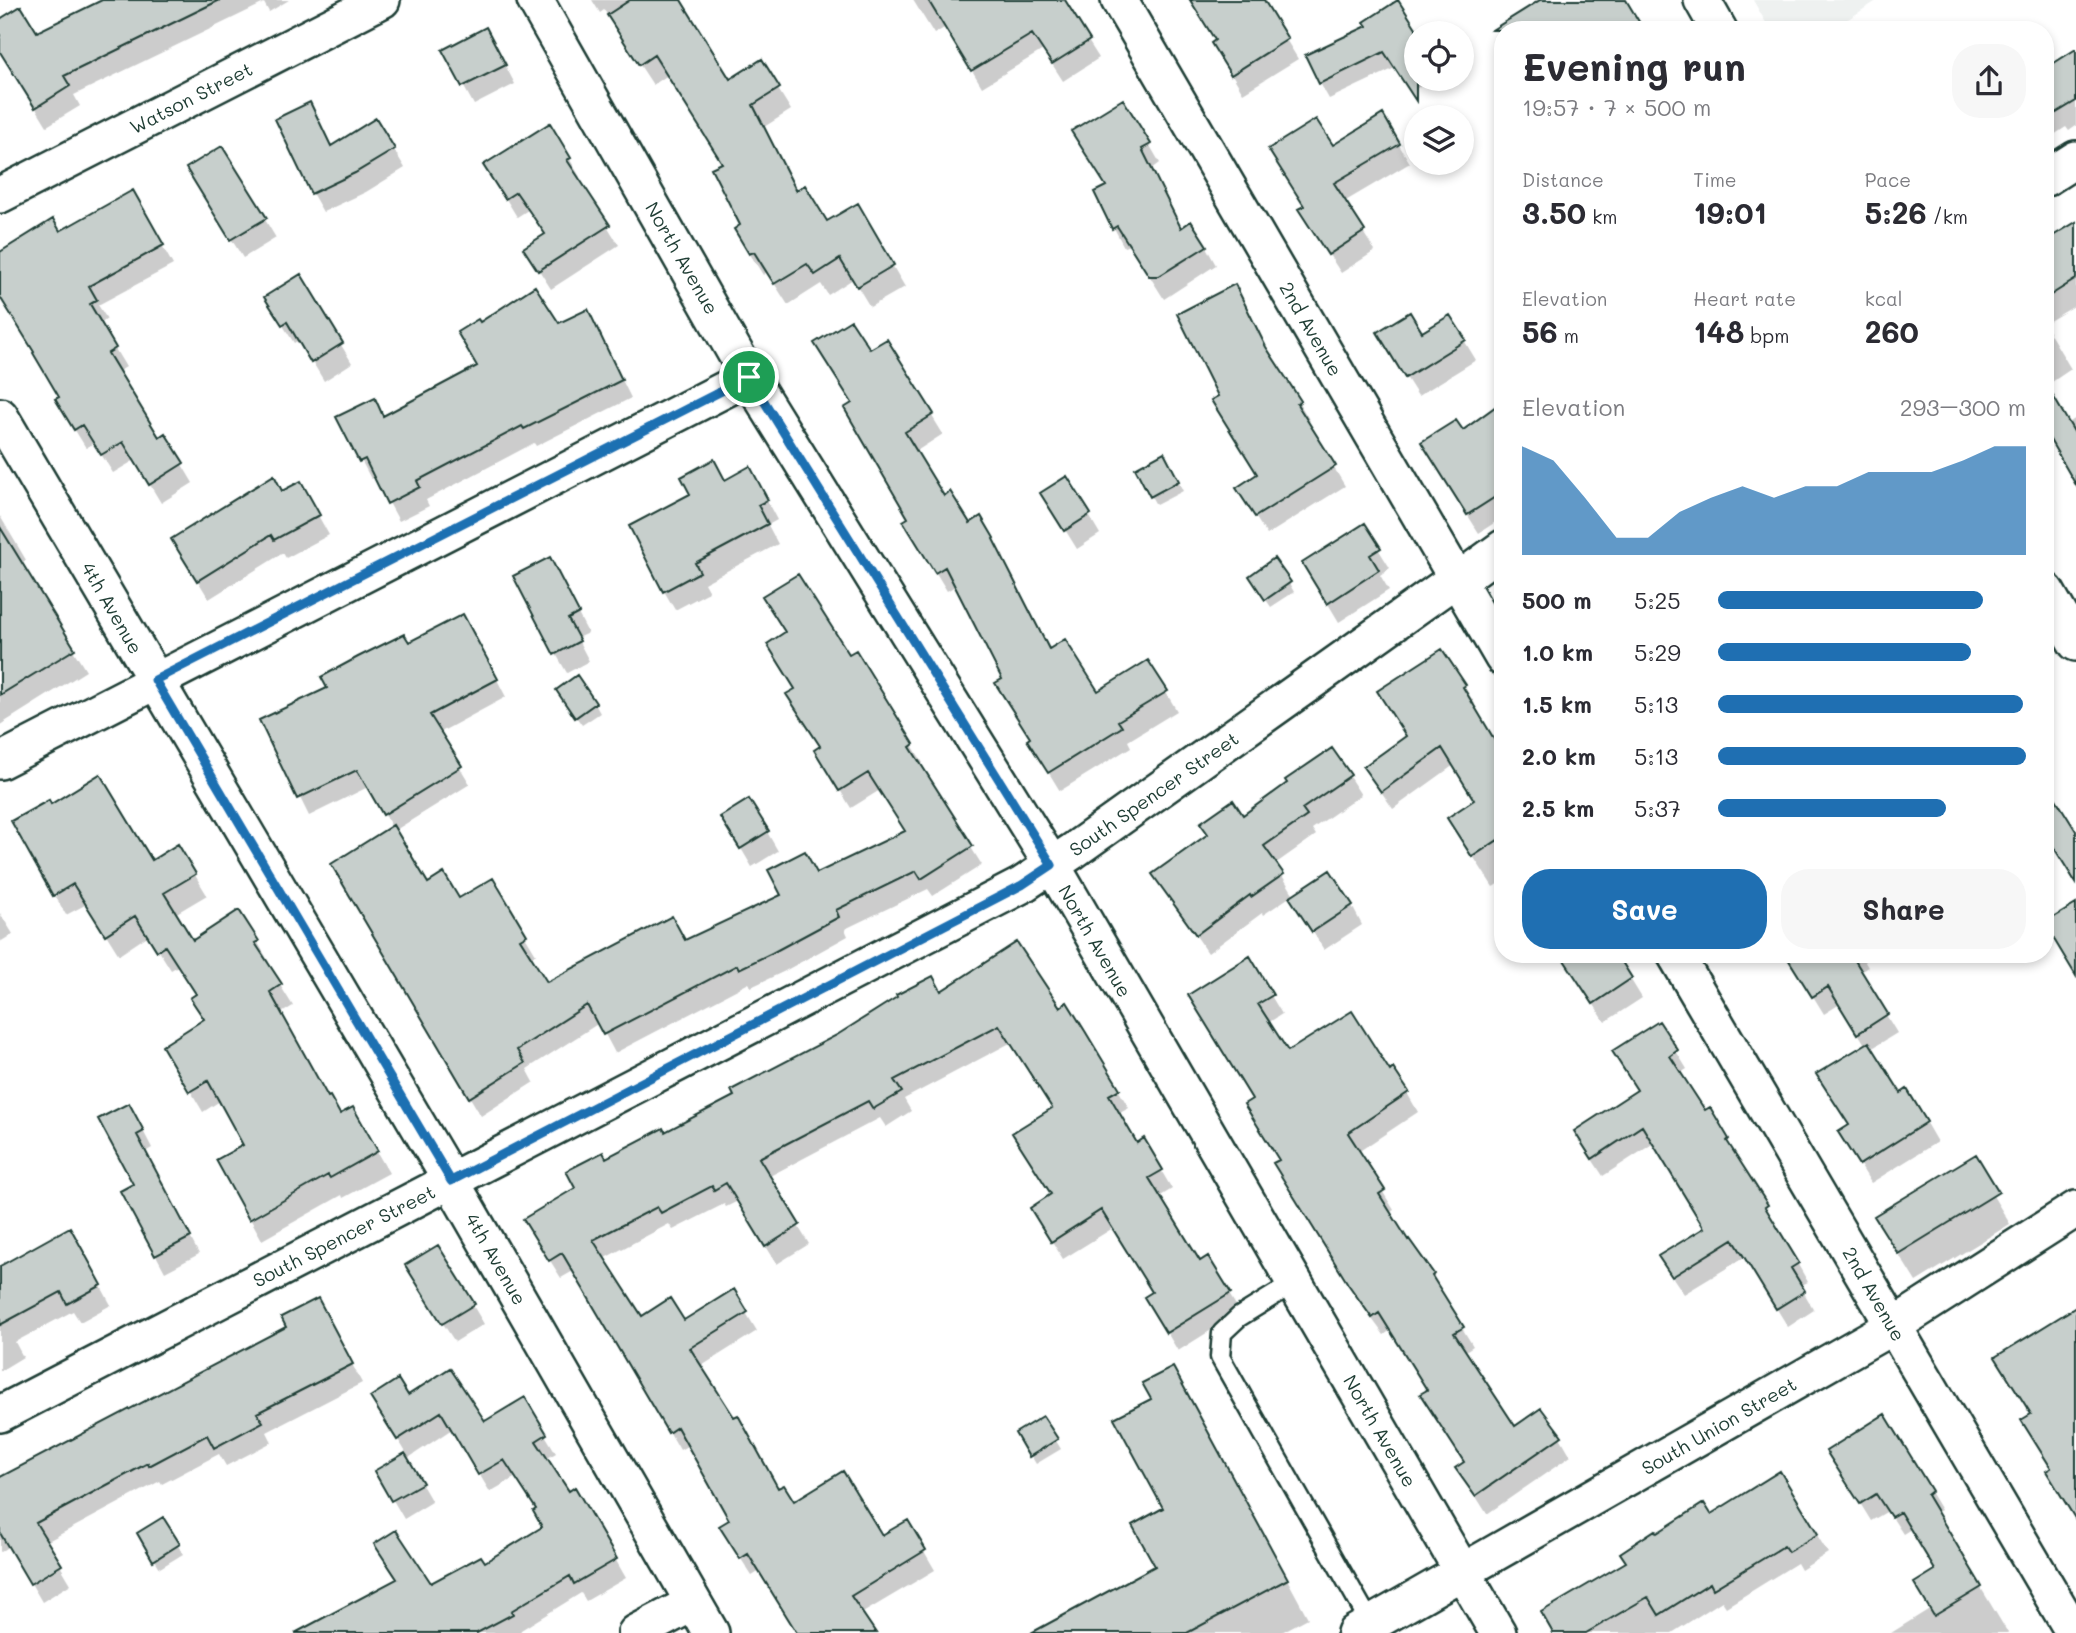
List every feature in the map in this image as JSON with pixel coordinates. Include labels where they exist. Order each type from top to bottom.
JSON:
[{"type":"street","name":"Watson Street","points":[[0,195],[382,0]]},
{"type":"street","name":"North Avenue","points":[[535,0],[749,377],[1052,865],[1498,1633]]},
{"type":"street","name":"2nd Avenue","points":[[1119,0],[1494,642]]},
{"type":"street","points":[[1702,0],[1714,21]]},
{"type":"street","points":[[2054,172],[2076,159]]},
{"type":"street","points":[[0,761],[749,377]]},
{"type":"street","name":"4th Avenue","points":[[0,416],[451,1181],[711,1633]]},
{"type":"street","name":"South Spencer Street","points":[[0,1415],[1022,885],[1494,555]]},
{"type":"street","points":[[2054,605],[2076,643]]},
{"type":"street","name":"2nd Avenue","points":[[1680,963],[2074,1633]]},
{"type":"street","name":"South Union Street","points":[[1363,1629],[1893,1326],[2076,1209]]},
{"type":"street","points":[[636,1633],[693,1603]]},
{"type":"lane","points":[[1294,1283],[1239,1317],[1222,1333],[1220,1357],[1363,1629]]},
{"type":"shaded area","points":[[1753,0],[1878,0],[1845,21],[1765,21]]},
{"type":"building","points":[[102,0],[220,0],[64,76],[70,86],[35,108],[0,52],[0,19],[21,6],[37,32]]},
{"type":"building","points":[[630,0],[681,0],[730,79],[762,59],[780,88],[753,105],[796,190],[805,185],[827,221],[858,203],[894,265],[857,287],[840,259],[815,275],[807,264],[774,284],[754,252],[749,254],[734,229],[740,225],[711,168],[722,163],[654,55],[639,65],[607,15]]},
{"type":"building","points":[[928,0],[1065,0],[1090,40],[1052,64],[1032,34],[971,71]]},
{"type":"building","points":[[1190,0],[1264,0],[1288,39],[1231,75],[1211,43],[1215,40]]},
{"type":"building","points":[[1398,0],[1412,21],[1404,21],[1404,83],[1384,52],[1319,84],[1305,55],[1367,26],[1364,22]]},
{"type":"building","points":[[1540,0],[1626,0],[1639,21],[1506,21]]},
{"type":"building","points":[[486,27],[506,65],[462,87],[442,50]]},
{"type":"building","points":[[2076,49],[2076,101],[2056,113],[2054,110],[2054,63]]},
{"type":"building","points":[[1409,91],[1416,91],[1416,101]]},
{"type":"building","points":[[1123,99],[1151,144],[1142,149],[1181,228],[1191,221],[1207,246],[1159,276],[1149,276],[1117,226],[1112,229],[1094,192],[1106,186],[1071,131]]},
{"type":"building","points":[[310,102],[331,146],[376,118],[395,149],[355,173],[311,194],[275,119]]},
{"type":"building","points":[[1383,114],[1400,144],[1334,183],[1365,231],[1328,255],[1298,209],[1304,206],[1268,149],[1316,119],[1333,145]]},
{"type":"building","points":[[550,123],[571,158],[567,160],[610,225],[538,271],[523,248],[545,234],[516,192],[505,199],[483,165]]},
{"type":"building","points":[[222,146],[267,218],[230,240],[186,168]]},
{"type":"building","points":[[133,190],[164,245],[89,286],[97,300],[90,304],[116,348],[108,353],[159,437],[165,433],[184,463],[149,485],[123,442],[101,455],[82,425],[74,430],[55,399],[59,397],[34,352],[0,297],[0,252],[53,219],[60,231]]},
{"type":"building","points":[[2076,222],[2076,279],[2054,293],[2054,235]]},
{"type":"building","points":[[301,274],[343,343],[311,363],[287,322],[282,325],[264,297]]},
{"type":"building","points":[[1235,284],[1266,347],[1301,401],[1297,404],[1336,466],[1255,517],[1236,488],[1257,474],[1211,400],[1218,396],[1177,314]]},
{"type":"building","points":[[535,286],[559,323],[588,309],[622,380],[524,429],[522,426],[417,481],[420,487],[387,504],[365,459],[359,462],[336,417],[375,398],[383,416],[477,366],[457,332],[478,319],[480,322]]},
{"type":"building","points":[[1410,312],[1422,332],[1450,315],[1466,340],[1405,378],[1377,332]]},
{"type":"building","points":[[851,320],[870,349],[887,339],[934,414],[905,432],[944,496],[950,491],[970,523],[981,516],[1049,649],[1065,639],[1098,691],[1148,660],[1168,691],[1118,721],[1122,727],[1048,773],[1027,740],[1030,738],[995,683],[1002,679],[945,567],[935,573],[903,521],[908,518],[844,408],[852,403],[814,343]]},
{"type":"building","points":[[2054,398],[2076,435],[2076,485],[2054,447]]},
{"type":"building","points":[[1494,408],[1494,498],[1467,515],[1421,442],[1456,420],[1463,430]]},
{"type":"building","points":[[1164,452],[1179,481],[1150,497],[1135,468]]},
{"type":"building","points":[[714,459],[725,480],[750,466],[768,500],[758,505],[768,524],[695,563],[700,572],[663,592],[629,526],[690,494],[681,477]]},
{"type":"building","points":[[274,475],[282,491],[301,481],[320,515],[274,540],[271,535],[197,581],[171,539]]},
{"type":"building","points":[[1067,476],[1091,514],[1064,531],[1040,493]]},
{"type":"building","points":[[1365,523],[1381,548],[1370,555],[1379,570],[1327,604],[1302,563]]},
{"type":"building","points":[[0,527],[75,649],[0,695]]},
{"type":"building","points":[[550,557],[579,613],[568,619],[580,641],[554,655],[513,576]]},
{"type":"building","points":[[1274,558],[1291,582],[1265,600],[1249,576]]},
{"type":"building","points":[[798,574],[849,654],[856,650],[914,744],[910,747],[973,846],[921,879],[916,871],[836,910],[839,917],[772,953],[739,969],[737,965],[603,1035],[587,1005],[517,1050],[525,1063],[469,1098],[331,864],[393,825],[428,883],[444,873],[459,898],[493,878],[527,935],[520,939],[547,982],[672,916],[685,940],[781,895],[768,870],[805,851],[817,873],[905,831],[868,773],[839,791],[814,750],[820,746],[786,694],[795,689],[767,644],[785,632],[762,596]]},
{"type":"building","points":[[463,614],[498,679],[430,715],[462,766],[383,815],[357,770],[297,799],[259,720],[327,688],[321,677],[358,657],[404,634],[409,642]]},
{"type":"building","points":[[1442,649],[1466,685],[1463,687],[1494,739],[1494,843],[1472,857],[1447,818],[1474,800],[1442,748],[1381,792],[1363,767],[1406,736],[1377,691]]},
{"type":"building","points":[[577,675],[596,703],[575,718],[556,690]]},
{"type":"building","points":[[1332,748],[1351,775],[1302,809],[1307,816],[1264,846],[1284,874],[1251,897],[1250,895],[1196,935],[1152,874],[1208,834],[1200,823],[1233,800],[1243,815],[1287,783],[1285,780]]},
{"type":"building","points":[[100,774],[152,860],[178,844],[196,874],[164,893],[193,940],[239,910],[259,941],[255,943],[282,984],[270,992],[328,1097],[330,1096],[340,1114],[353,1107],[378,1151],[330,1178],[328,1175],[249,1220],[216,1160],[243,1145],[208,1081],[189,1092],[162,1046],[204,1019],[190,998],[196,994],[165,946],[157,951],[135,916],[105,935],[73,884],[53,896],[11,821],[49,800],[51,804]]},
{"type":"building","points":[[2054,796],[2076,831],[2076,883],[2054,848]]},
{"type":"building","points":[[749,799],[769,831],[740,849],[720,817]]},
{"type":"building","points":[[1330,870],[1353,905],[1312,932],[1289,897]]},
{"type":"building","points":[[2076,904],[2076,976],[2054,939],[2054,917]]},
{"type":"building","points":[[1017,942],[1060,1007],[1067,1002],[1085,1031],[1120,1089],[1109,1095],[1137,1143],[1144,1138],[1163,1170],[1149,1178],[1200,1261],[1208,1256],[1231,1293],[1166,1333],[1144,1297],[1152,1292],[1101,1210],[1051,1242],[1030,1208],[1051,1194],[1012,1133],[1052,1108],[999,1025],[894,1080],[902,1092],[873,1109],[868,1101],[759,1158],[800,1225],[765,1247],[726,1183],[714,1190],[712,1186],[661,1213],[657,1207],[593,1240],[642,1316],[670,1298],[684,1320],[734,1289],[748,1312],[690,1348],[734,1417],[738,1415],[778,1488],[784,1485],[794,1501],[843,1471],[882,1535],[908,1520],[926,1550],[851,1596],[876,1633],[797,1633],[748,1554],[740,1559],[719,1526],[729,1520],[677,1427],[668,1433],[562,1253],[549,1261],[523,1219],[575,1188],[566,1171],[603,1152],[606,1158],[663,1128],[665,1132],[734,1096],[731,1090],[837,1035],[897,997],[896,995],[933,976],[941,991]]},
{"type":"building","points":[[1250,956],[1273,995],[1258,1004],[1288,1051],[1352,1011],[1390,1071],[1393,1068],[1409,1092],[1348,1133],[1385,1190],[1379,1194],[1408,1240],[1434,1274],[1432,1276],[1464,1327],[1454,1333],[1515,1426],[1541,1408],[1562,1436],[1475,1496],[1455,1468],[1464,1462],[1420,1394],[1427,1390],[1379,1313],[1372,1318],[1348,1284],[1273,1163],[1279,1160],[1244,1104],[1252,1099],[1188,995]]},
{"type":"building","points":[[1566,963],[1623,963],[1632,978],[1593,1004]]},
{"type":"building","points":[[1791,963],[1857,963],[1888,1014],[1857,1034],[1828,987],[1812,997]]},
{"type":"building","points":[[1659,1021],[1678,1050],[1670,1056],[1705,1110],[1710,1107],[1799,1263],[1791,1268],[1805,1291],[1776,1309],[1733,1239],[1672,1277],[1658,1256],[1704,1228],[1642,1126],[1592,1159],[1574,1131],[1637,1090],[1612,1051]]},
{"type":"building","points":[[1869,1042],[1901,1093],[1907,1089],[1927,1122],[1859,1165],[1838,1132],[1849,1125],[1816,1074]]},
{"type":"building","points":[[129,1103],[144,1131],[137,1135],[191,1237],[155,1256],[120,1191],[133,1184],[98,1119]]},
{"type":"building","points":[[1976,1154],[1999,1192],[1898,1254],[1874,1216]]},
{"type":"building","points":[[70,1227],[102,1285],[67,1304],[61,1292],[0,1325],[0,1266]]},
{"type":"building","points":[[438,1245],[475,1304],[442,1324],[405,1265]]},
{"type":"building","points":[[318,1298],[353,1364],[257,1413],[263,1422],[214,1448],[207,1435],[149,1466],[148,1463],[36,1523],[62,1565],[30,1584],[0,1533],[0,1477],[286,1327],[281,1317]]},
{"type":"building","points":[[2076,1307],[2076,1520],[2046,1471],[2051,1468],[2021,1420],[2031,1414],[1995,1357]]},
{"type":"building","points":[[1173,1367],[1288,1579],[1187,1633],[1031,1633],[1155,1566],[1132,1525],[1163,1508],[1114,1418],[1151,1399],[1142,1383]]},
{"type":"building","points":[[450,1368],[485,1421],[525,1397],[547,1434],[536,1441],[569,1491],[575,1487],[617,1559],[574,1584],[570,1576],[511,1611],[513,1614],[477,1633],[295,1633],[397,1579],[374,1544],[396,1530],[431,1583],[481,1556],[485,1562],[542,1527],[533,1511],[536,1509],[504,1460],[478,1475],[441,1412],[397,1440],[370,1397],[398,1379],[408,1395]]},
{"type":"building","points":[[1885,1414],[1932,1491],[1927,1495],[1982,1587],[1934,1616],[1914,1583],[1935,1570],[1900,1512],[1891,1517],[1876,1494],[1860,1504],[1826,1451]]},
{"type":"building","points":[[1043,1416],[1058,1439],[1029,1457],[1015,1433]]},
{"type":"building","points":[[405,1453],[423,1483],[391,1501],[374,1471]]},
{"type":"building","points":[[1780,1471],[1818,1534],[1788,1552],[1784,1546],[1713,1589],[1710,1583],[1659,1615],[1648,1597],[1586,1633],[1553,1633],[1541,1612],[1626,1562],[1620,1553],[1704,1503],[1711,1514]]},
{"type":"building","points":[[163,1517],[180,1544],[153,1561],[137,1533]]},
{"type":"route","points":[[749,377],[1052,865],[1022,885],[451,1181],[155,680],[749,377]]}]
